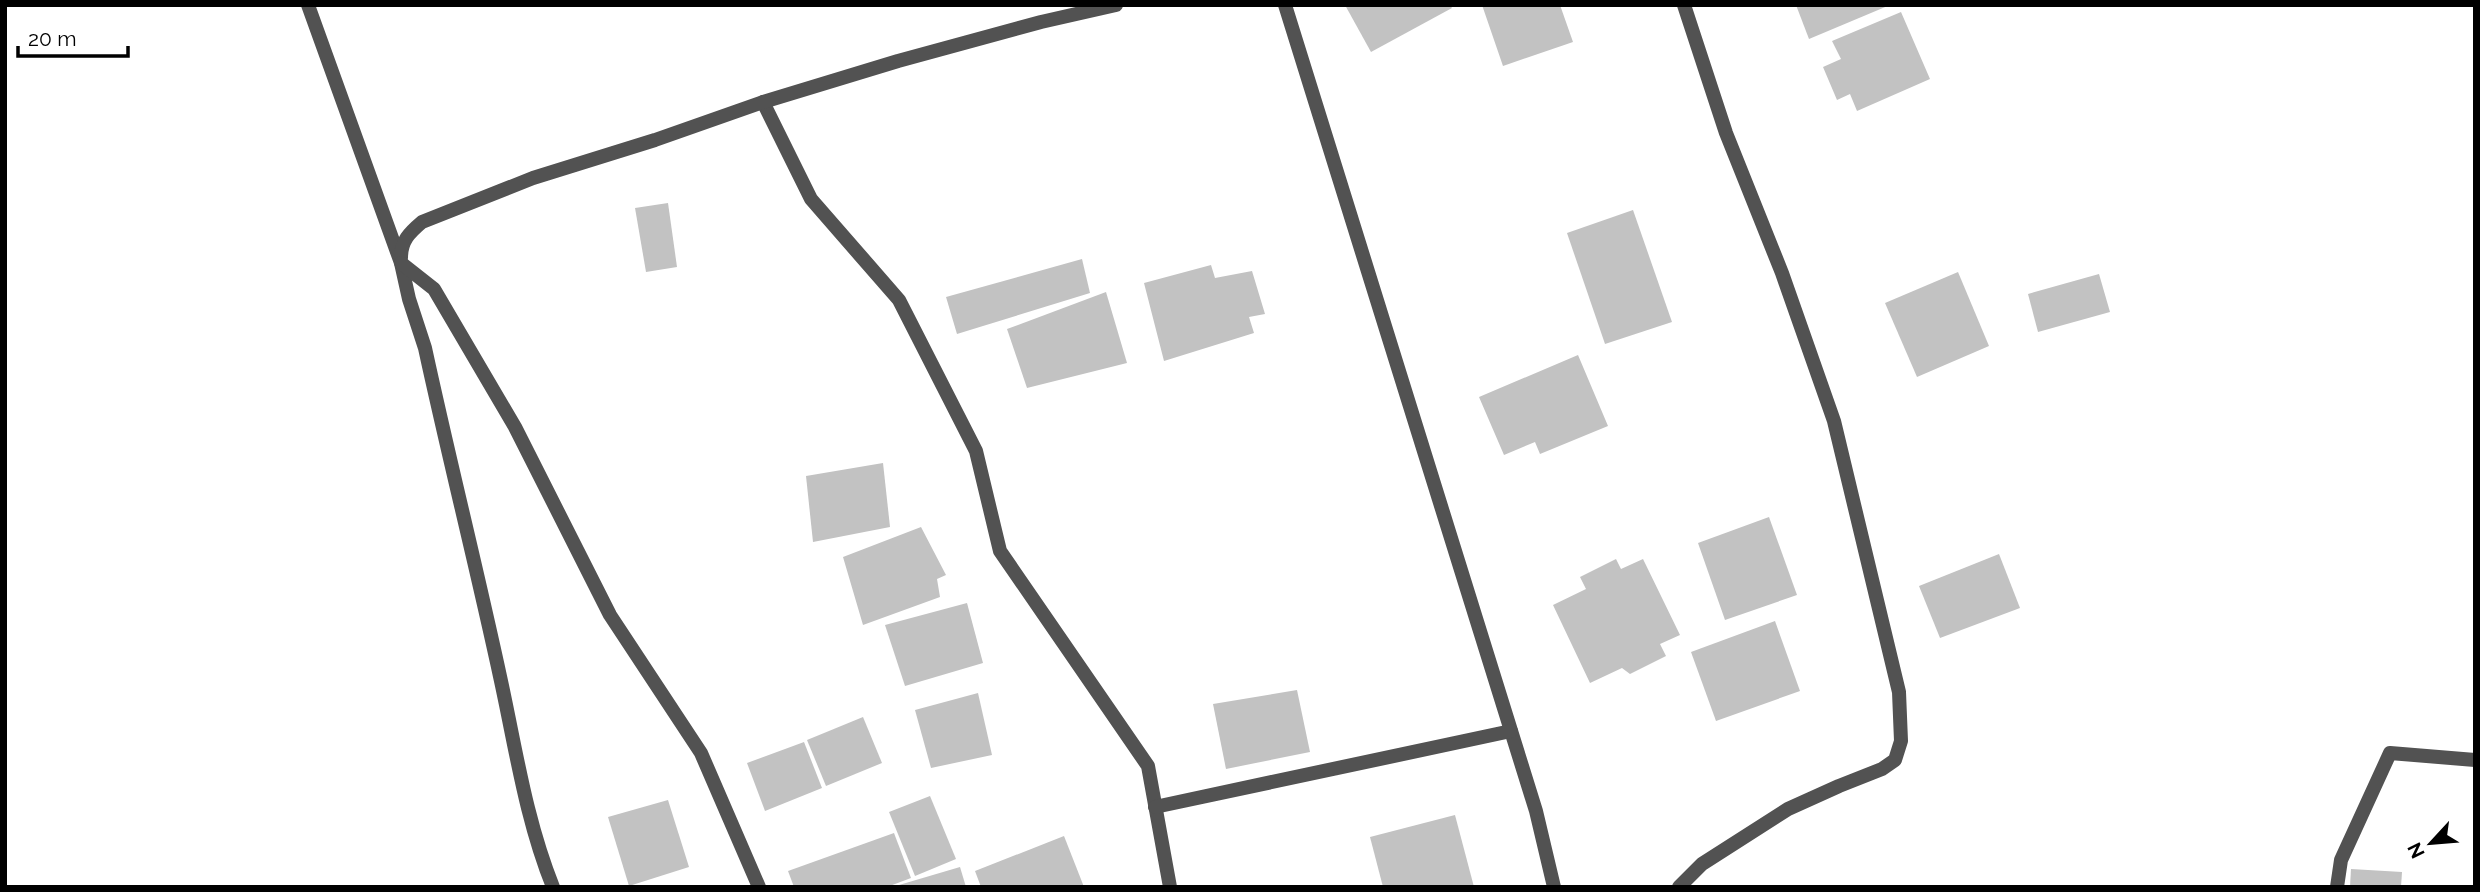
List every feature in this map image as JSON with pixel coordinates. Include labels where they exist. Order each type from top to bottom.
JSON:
[{"type":"street","points":[[308,5],[401,263],[425,348],[501,682],[517,770],[530,820],[553,887]]},
{"type":"street","points":[[401,263],[401,248],[409,233],[422,222],[533,178],[655,141],[763,102],[898,61],[1041,22],[1116,5]]},
{"type":"street","points":[[1285,5],[1536,811],[1554,887]]},
{"type":"street","points":[[1679,887],[1702,864],[1788,809],[1882,769],[1895,760],[1901,741],[1899,692],[1834,421],[1782,273],[1726,133],[1684,5]]},
{"type":"street","points":[[763,102],[811,199],[899,300],[976,451],[1000,551],[1148,766],[1170,887]]},
{"type":"street","points":[[401,263],[434,289],[515,427],[610,615],[701,753],[759,887]]},
{"type":"street","points":[[1155,807],[1511,731]]},
{"type":"street","points":[[2337,887],[2341,860],[2390,753],[2475,760]]},
{"type":"building","points":[[1345,5],[1450,5],[1452,8],[1371,52]]},
{"type":"building","points":[[1482,5],[1560,5],[1573,42],[1503,66]]},
{"type":"building","points":[[1796,5],[1890,5],[1809,39]]},
{"type":"building","points":[[1901,12],[1930,79],[1857,111],[1850,94],[1837,100],[1823,67],[1841,59],[1832,41]]},
{"type":"building","points":[[668,203],[677,267],[646,272],[635,208]]},
{"type":"building","points":[[1633,210],[1672,322],[1605,344],[1567,233]]},
{"type":"building","points":[[1082,259],[1090,293],[957,334],[946,297]]},
{"type":"building","points":[[1211,265],[1215,278],[1252,271],[1265,314],[1249,317],[1254,333],[1164,361],[1144,283]]},
{"type":"building","points":[[1958,272],[1989,346],[1917,377],[1885,303]]},
{"type":"building","points":[[2099,274],[2110,312],[2038,332],[2028,294]]},
{"type":"building","points":[[1106,292],[1127,363],[1027,388],[1007,329]]},
{"type":"building","points":[[1578,355],[1608,426],[1540,454],[1535,442],[1504,455],[1479,397]]},
{"type":"building","points":[[883,463],[890,527],[813,542],[806,476]]},
{"type":"building","points":[[1769,517],[1797,595],[1725,620],[1698,543]]},
{"type":"building","points":[[921,527],[946,575],[937,579],[940,597],[863,625],[843,557]]},
{"type":"building","points":[[1999,554],[2020,608],[1940,638],[1919,586]]},
{"type":"building","points":[[1616,559],[1621,569],[1643,559],[1680,635],[1660,644],[1666,656],[1630,674],[1622,668],[1590,683],[1553,605],[1586,589],[1580,577]]},
{"type":"building","points":[[967,603],[983,663],[905,686],[885,625]]},
{"type":"building","points":[[1775,621],[1800,691],[1716,721],[1691,652]]},
{"type":"building","points":[[1297,690],[1310,752],[1226,769],[1213,704]]},
{"type":"building","points":[[978,693],[992,755],[931,768],[915,710]]},
{"type":"building","points":[[863,717],[882,763],[826,786],[807,740]]},
{"type":"building","points":[[804,742],[822,788],[765,811],[747,763]]},
{"type":"building","points":[[930,796],[956,859],[915,876],[889,812]]},
{"type":"building","points":[[668,800],[689,867],[629,886],[608,817]]},
{"type":"building","points":[[1455,815],[1474,887],[1383,887],[1370,837]]},
{"type":"building","points":[[894,833],[911,878],[887,887],[794,887],[788,871]]},
{"type":"building","points":[[1064,836],[1084,887],[981,887],[975,871]]},
{"type":"building","points":[[960,867],[966,887],[899,887],[899,885]]},
{"type":"building","points":[[2351,869],[2402,872],[2401,887],[2350,887]]}]
